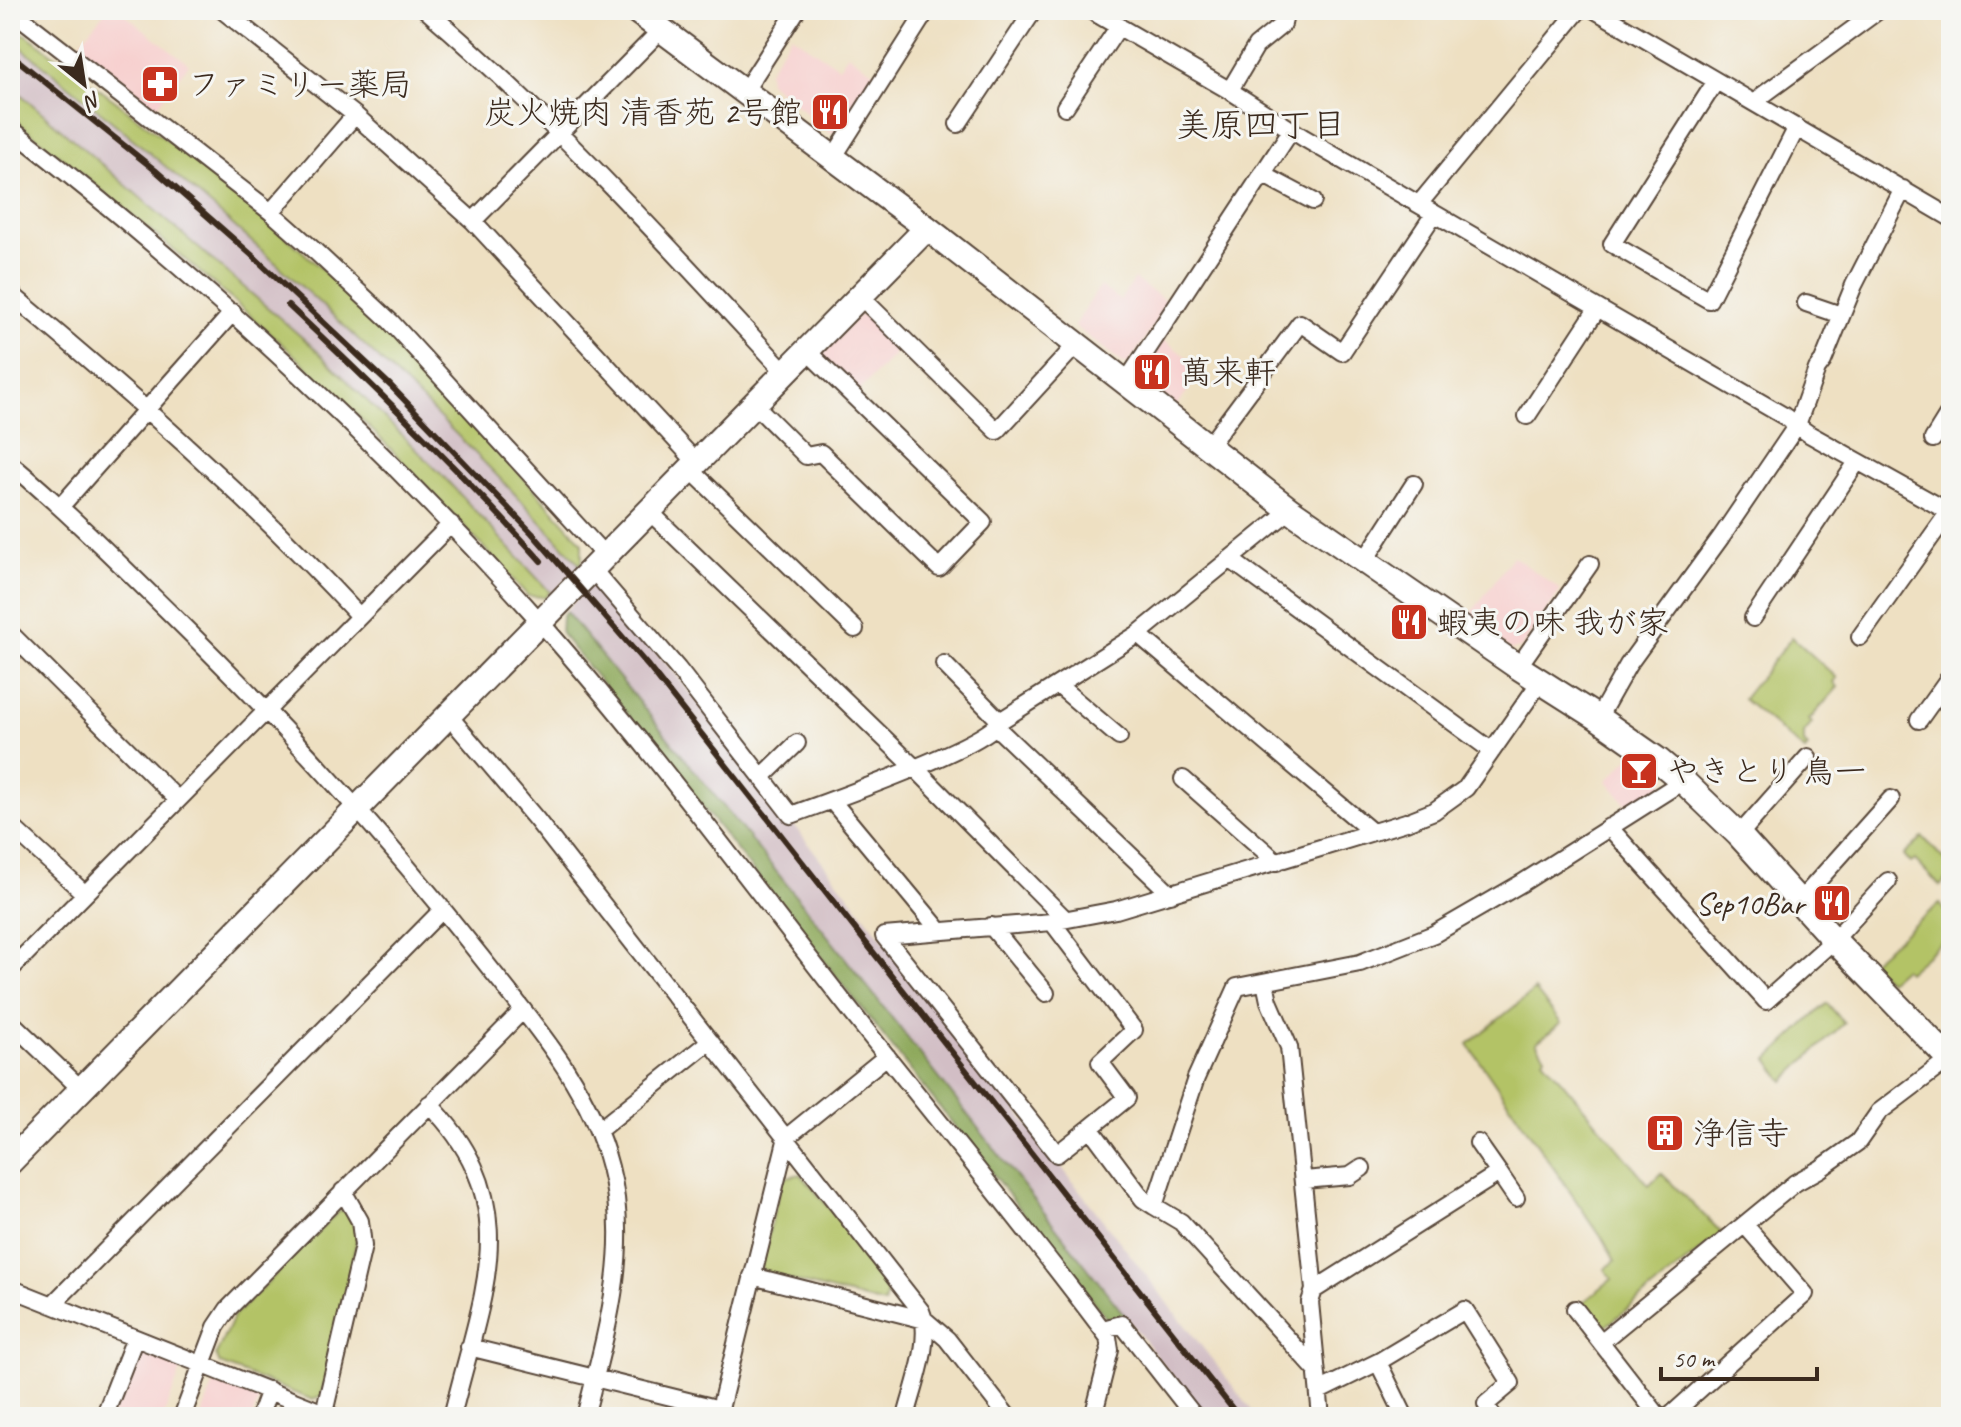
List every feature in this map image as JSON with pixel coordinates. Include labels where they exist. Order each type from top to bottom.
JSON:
[{"type":"street","points":[[222,10],[355,115],[473,221],[694,467],[855,629]]},
{"type":"street","points":[[426,10],[495,69],[561,133],[786,373]]},
{"type":"street","points":[[635,10],[927,228],[1290,510],[1540,682],[1598,718],[1683,781],[1739,835],[1834,940],[1950,1060],[1879,1112],[1858,1142],[1795,1183],[1601,1342]]},
{"type":"street","points":[[744,92],[797,10]]},
{"type":"street","points":[[833,158],[927,10]]},
{"type":"street","points":[[958,124],[1034,10]]},
{"type":"street","points":[[1090,10],[1119,20],[1304,138],[1857,462],[1950,513],[1860,637]]},
{"type":"street","points":[[1230,90],[1256,46],[1283,24],[1279,10]]},
{"type":"street","points":[[1419,204],[1579,10]]},
{"type":"street","points":[[1595,10],[1951,218]]},
{"type":"street","points":[[1757,103],[1763,95],[1879,10]]},
{"type":"street","points":[[1947,10],[1951,16]]},
{"type":"street","points":[[11,11],[271,212],[391,322],[600,563],[791,815],[958,749],[1138,634],[1290,510]]},
{"type":"street","points":[[1065,107],[1119,20]]},
{"type":"street","points":[[473,221],[661,30]]},
{"type":"street","points":[[1716,81],[1612,244],[1709,300],[1797,127]]},
{"type":"street","points":[[271,212],[355,115]]},
{"type":"street","points":[[10,128],[143,233],[233,312],[451,524],[541,623],[650,754],[1103,1329],[1110,1350],[1093,1417]]},
{"type":"street","points":[[1126,382],[1292,129]]},
{"type":"street","points":[[1262,174],[1313,201]]},
{"type":"street","points":[[1598,718],[1628,665],[1797,425],[1841,315],[1903,189]]},
{"type":"street","points":[[1208,447],[1300,323],[1342,352],[1434,214]]},
{"type":"street","points":[[10,1162],[927,228]]},
{"type":"street","points":[[10,293],[148,409],[300,552],[359,616]]},
{"type":"street","points":[[861,297],[997,431],[1077,344]]},
{"type":"street","points":[[1806,303],[1841,315]]},
{"type":"street","points":[[1527,416],[1597,309]]},
{"type":"street","points":[[61,506],[233,312]]},
{"type":"street","points":[[755,405],[806,456],[821,453],[939,568],[983,522],[808,352]]},
{"type":"street","points":[[1933,439],[1951,410]]},
{"type":"street","points":[[1753,618],[1857,462]]},
{"type":"street","points":[[10,463],[61,506],[267,709],[358,808],[443,909],[570,1073],[599,1130],[611,1170],[619,1226],[617,1270],[585,1417]]},
{"type":"street","points":[[1365,560],[1414,484]]},
{"type":"street","points":[[650,512],[914,767],[1059,920],[1134,1030],[1100,1062],[1127,1098],[1057,1154],[884,936],[1059,920],[1116,910],[1434,811],[1466,788],[1540,682]]},
{"type":"street","points":[[10,970],[451,524]]},
{"type":"street","points":[[1231,560],[1492,751]]},
{"type":"street","points":[[1518,667],[1590,564]]},
{"type":"street","points":[[10,633],[177,799]]},
{"type":"street","points":[[1138,634],[1372,832]]},
{"type":"street","points":[[944,664],[998,724],[1171,894]]},
{"type":"street","points":[[1919,720],[1951,675]]},
{"type":"street","points":[[1059,686],[1119,737]]},
{"type":"street","points":[[449,716],[536,819],[787,1137],[795,1152],[916,1304],[925,1320],[947,1339],[1008,1417]]},
{"type":"street","points":[[763,776],[797,743]]},
{"type":"street","points":[[1739,835],[1808,757]]},
{"type":"street","points":[[1183,779],[1277,862]]},
{"type":"street","points":[[1154,1206],[1196,1078],[1237,987],[1360,963],[1434,934],[1522,883],[1683,781]]},
{"type":"street","points":[[1799,902],[1891,799]]},
{"type":"street","points":[[832,801],[940,931]]},
{"type":"street","points":[[10,825],[85,894]]},
{"type":"street","points":[[1609,827],[1766,1001],[1834,940],[1888,881]]},
{"type":"street","points":[[52,1305],[443,909]]},
{"type":"street","points":[[991,926],[1046,993]]},
{"type":"street","points":[[1265,982],[1269,1001],[1289,1047],[1314,1290],[1310,1302],[1321,1417]]},
{"type":"street","points":[[182,1417],[222,1317],[523,1010]]},
{"type":"street","points":[[10,1021],[82,1090]]},
{"type":"street","points":[[599,1130],[710,1041]]},
{"type":"street","points":[[469,1347],[719,1413],[787,1137],[887,1056]]},
{"type":"street","points":[[429,1104],[451,1127],[467,1152],[481,1184],[491,1229],[487,1278],[452,1417]]},
{"type":"street","points":[[1090,1128],[1143,1199],[1181,1222],[1316,1370]]},
{"type":"street","points":[[1478,1143],[1516,1198]]},
{"type":"street","points":[[1304,1180],[1350,1176],[1362,1168]]},
{"type":"street","points":[[1314,1290],[1499,1173]]},
{"type":"street","points":[[10,1288],[329,1415],[363,1246],[360,1221],[343,1191]]},
{"type":"street","points":[[1669,1417],[1805,1294],[1745,1225]]},
{"type":"street","points":[[752,1276],[925,1320]]},
{"type":"street","points":[[1575,1309],[1659,1417]]},
{"type":"street","points":[[1319,1391],[1378,1362],[1465,1310],[1511,1383],[1486,1404],[1493,1417]]},
{"type":"street","points":[[906,1417],[925,1339],[925,1320]]},
{"type":"street","points":[[1103,1329],[1122,1324],[1195,1417]]},
{"type":"street","points":[[104,1417],[135,1338]]},
{"type":"street","points":[[1378,1362],[1405,1417]]},
{"type":"street","points":[[259,1417],[269,1390]]},
{"type":"shaded area","points":[[106,10],[119,10],[189,64],[155,109],[75,49]]},
{"type":"shaded area","points":[[791,35],[839,67],[848,54],[877,74],[839,132],[830,133],[769,82],[768,71]]},
{"type":"shaded area","points":[[10,38],[111,118],[288,273],[485,462],[543,522],[580,565],[578,568],[551,594],[442,475],[312,346],[10,85]]},
{"type":"shaded area","points":[[1134,279],[1169,303],[1129,363],[1124,364],[1074,326],[1100,286],[1120,300]]},
{"type":"shaded area","points":[[859,315],[868,315],[901,347],[858,392],[824,359],[824,352]]},
{"type":"shaded area","points":[[1163,339],[1203,370],[1176,407],[1142,381],[1142,368]]},
{"type":"shaded area","points":[[1513,556],[1561,590],[1521,648],[1511,650],[1467,619]]},
{"type":"shaded area","points":[[595,581],[677,676],[1257,1417],[1204,1417],[809,912],[565,611]]},
{"type":"shaded area","points":[[1632,755],[1664,778],[1663,786],[1629,807],[1607,781]]},
{"type":"shaded area","points":[[146,1348],[184,1363],[163,1417],[111,1417],[137,1352]]},
{"type":"shaded area","points":[[217,1376],[257,1395],[259,1399],[252,1417],[201,1417]]},
{"type":"green space","points":[[18,32],[27,35],[209,173],[349,294],[451,398],[582,542],[582,563],[580,565],[449,426],[356,337],[163,164],[12,40]]},
{"type":"green space","points":[[10,85],[312,346],[442,475],[550,592],[545,597],[528,596],[403,462],[306,366],[110,196],[10,116]]},
{"type":"green space","points":[[566,612],[809,912],[1126,1317],[1107,1319],[674,771],[561,634],[562,617]]},
{"type":"green space","points":[[1792,637],[1837,678],[1834,683],[1838,687],[1809,720],[1812,723],[1804,733],[1804,743],[1808,747],[1805,751],[1743,699]]},
{"type":"green space","points":[[1923,837],[1951,867],[1951,876],[1940,886],[1915,860],[1911,863],[1904,855]]},
{"type":"green space","points":[[1939,904],[1951,918],[1951,934],[1907,972],[1903,968],[1888,981],[1870,962]]},
{"type":"green space","points":[[1535,990],[1561,1023],[1536,1043],[1545,1056],[1543,1059],[1649,1185],[1661,1173],[1722,1233],[1605,1327],[1597,1325],[1581,1304],[1612,1279],[1605,1269],[1615,1261],[1468,1044]]},
{"type":"green space","points":[[1827,1003],[1844,1023],[1784,1081],[1768,1059]]},
{"type":"green space","points":[[801,1174],[885,1276],[889,1286],[884,1304],[766,1274],[761,1266],[782,1178]]},
{"type":"green space","points":[[339,1211],[348,1211],[358,1235],[322,1395],[313,1400],[220,1364],[216,1355],[233,1317]]},
{"type":"railway","points":[[10,54],[155,170],[254,257],[391,386],[532,533],[648,666],[1239,1417]]},
{"type":"railway","points":[[288,305],[417,430],[541,561]]},
{"type":"place","name":"ファミリー薬局","points":[[160,84]]},
{"type":"place","name":"炭火焼肉 清香苑 2号館","points":[[830,112]]},
{"type":"place","name":"萬来軒","points":[[1152,372]]},
{"type":"place","name":"蝦夷の味 我が家","points":[[1409,622]]},
{"type":"place","name":"やきとり 鳥一","points":[[1639,771]]},
{"type":"place","name":"Sep10Bar","points":[[1832,903]]},
{"type":"place","name":"浄信寺","points":[[1665,1133]]},
{"type":"district","name":"美原四丁目","points":[[1261,124]]}]
